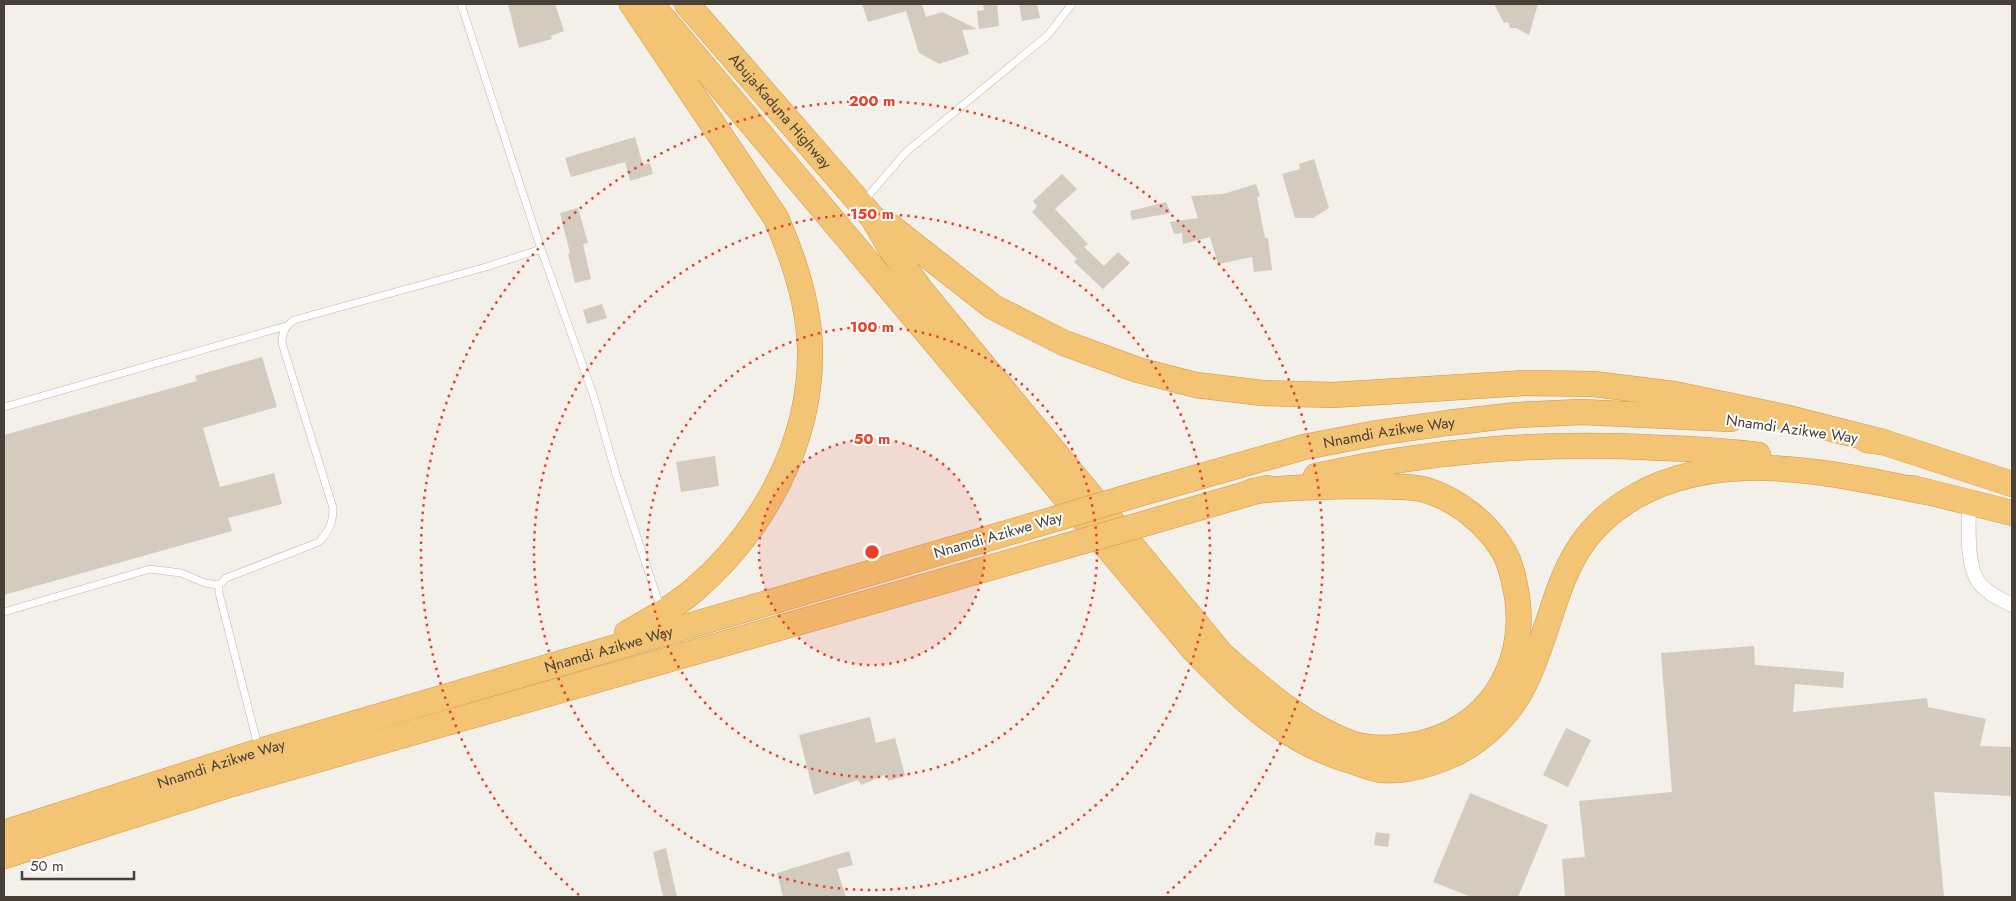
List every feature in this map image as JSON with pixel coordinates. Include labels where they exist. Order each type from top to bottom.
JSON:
[{"type":"highway","points":[[587,655],[662,614],[693,591],[722,564],[763,511],[794,444],[803,413],[810,349],[800,280],[776,218],[632,4]]},
{"type":"highway","points":[[651,4],[1193,649],[1255,710],[1283,730],[1314,748],[1381,770],[1410,768],[1438,761],[1468,747],[1491,728],[1508,710],[1525,684],[1558,591],[1576,552],[1592,530],[1615,509],[1637,495],[1655,487],[1694,474],[1731,469],[1772,469],[1828,473],[1927,492]]},
{"type":"highway","name":"Abuja-Kaduna Highway","points":[[688,4],[867,211]]},
{"type":"highway","points":[[867,211],[892,228],[993,307],[1064,343],[1138,370],[1196,385],[1262,393],[1333,395],[1525,383],[1594,384],[1674,394],[1788,418],[1883,442]]},
{"type":"highway","points":[[867,211],[920,290],[1222,656],[1278,702],[1318,729],[1354,744],[1390,749],[1424,743],[1455,730],[1486,707],[1504,681],[1517,648],[1519,612],[1514,575],[1504,553],[1484,525],[1458,505],[1425,490],[1390,487],[1310,486],[1253,491]]},
{"type":"highway","name":"Nnamdi Azikwe Way","points":[[4,833],[260,751],[1135,495],[1304,447],[1377,433],[1516,415],[1581,412],[1738,419],[1883,442],[2012,484]]},
{"type":"highway","name":"Nnamdi Azikwe Way","points":[[4,856],[234,784],[1253,491],[1369,464],[1436,454],[1514,446],[1580,444],[1752,454],[1858,472],[1927,492],[2012,513]]},
{"type":"street","points":[[1968,502],[1970,552],[1974,576],[1990,594],[2012,605]]},
{"type":"lane","points":[[461,4],[541,249],[594,397],[616,474],[662,614]]},
{"type":"lane","points":[[867,211],[906,152],[1048,35],[1072,4]]},
{"type":"lane","points":[[4,407],[286,326],[294,320],[486,267],[541,249]]},
{"type":"lane","points":[[260,751],[219,593],[219,585],[226,578],[318,542],[328,532],[333,519],[333,508],[282,343],[282,334],[286,326]]},
{"type":"lane","points":[[4,612],[150,569],[182,572],[205,583],[219,585]]},
{"type":"building","points":[[508,4],[555,4],[564,31],[551,36],[552,39],[519,48]]},
{"type":"building","points":[[862,4],[922,4],[926,17],[942,12],[977,29],[962,30],[969,54],[939,64],[919,53],[906,11],[868,22]]},
{"type":"building","points":[[983,4],[997,4],[999,26],[979,29],[977,11],[984,10]]},
{"type":"building","points":[[1019,4],[1037,4],[1040,18],[1022,21]]},
{"type":"building","points":[[1494,4],[1538,4],[1529,35],[1516,28],[1510,28],[1508,22],[1504,23]]},
{"type":"building","points":[[635,137],[643,165],[650,163],[653,174],[630,181],[625,162],[571,177],[565,158]]},
{"type":"building","points":[[1314,159],[1329,208],[1313,218],[1295,218],[1282,174],[1300,169],[1299,164]]},
{"type":"building","points":[[1062,174],[1077,189],[1055,209],[1088,244],[1084,247],[1104,266],[1118,252],[1130,263],[1103,289],[1074,262],[1077,259],[1032,212],[1037,206],[1033,201]]},
{"type":"building","points":[[1256,184],[1260,196],[1257,197],[1265,238],[1268,238],[1272,270],[1254,272],[1252,257],[1218,264],[1210,237],[1183,244],[1182,233],[1174,234],[1170,222],[1198,218],[1191,196],[1223,194]]},
{"type":"building","points":[[1166,202],[1171,213],[1132,220],[1130,211]]},
{"type":"building","points":[[578,208],[588,243],[583,244],[591,279],[575,283],[560,213]]},
{"type":"building","points":[[602,304],[607,318],[587,324],[583,310]]},
{"type":"building","points":[[262,357],[277,407],[203,428],[220,487],[274,473],[282,504],[228,518],[232,531],[4,595],[4,435],[197,381],[195,376]]},
{"type":"building","points":[[715,456],[719,486],[681,492],[676,462]]},
{"type":"building","points":[[1754,646],[1755,665],[1844,672],[1843,688],[1795,684],[1793,712],[1927,698],[1928,707],[1986,719],[1980,746],[2012,747],[2012,796],[1934,792],[1944,897],[1565,897],[1562,859],[1585,857],[1579,801],[1672,792],[1661,653]]},
{"type":"building","points":[[870,717],[876,743],[895,738],[905,776],[888,781],[887,774],[861,785],[858,780],[814,795],[799,735]]},
{"type":"building","points":[[1566,728],[1591,740],[1568,787],[1543,775]]},
{"type":"building","points":[[1470,793],[1548,825],[1518,897],[1471,897],[1433,882]]},
{"type":"building","points":[[1376,832],[1390,834],[1388,847],[1374,845]]},
{"type":"building","points":[[666,848],[677,897],[663,897],[653,852]]},
{"type":"building","points":[[849,851],[853,865],[837,869],[846,897],[783,897],[777,873]]}]
